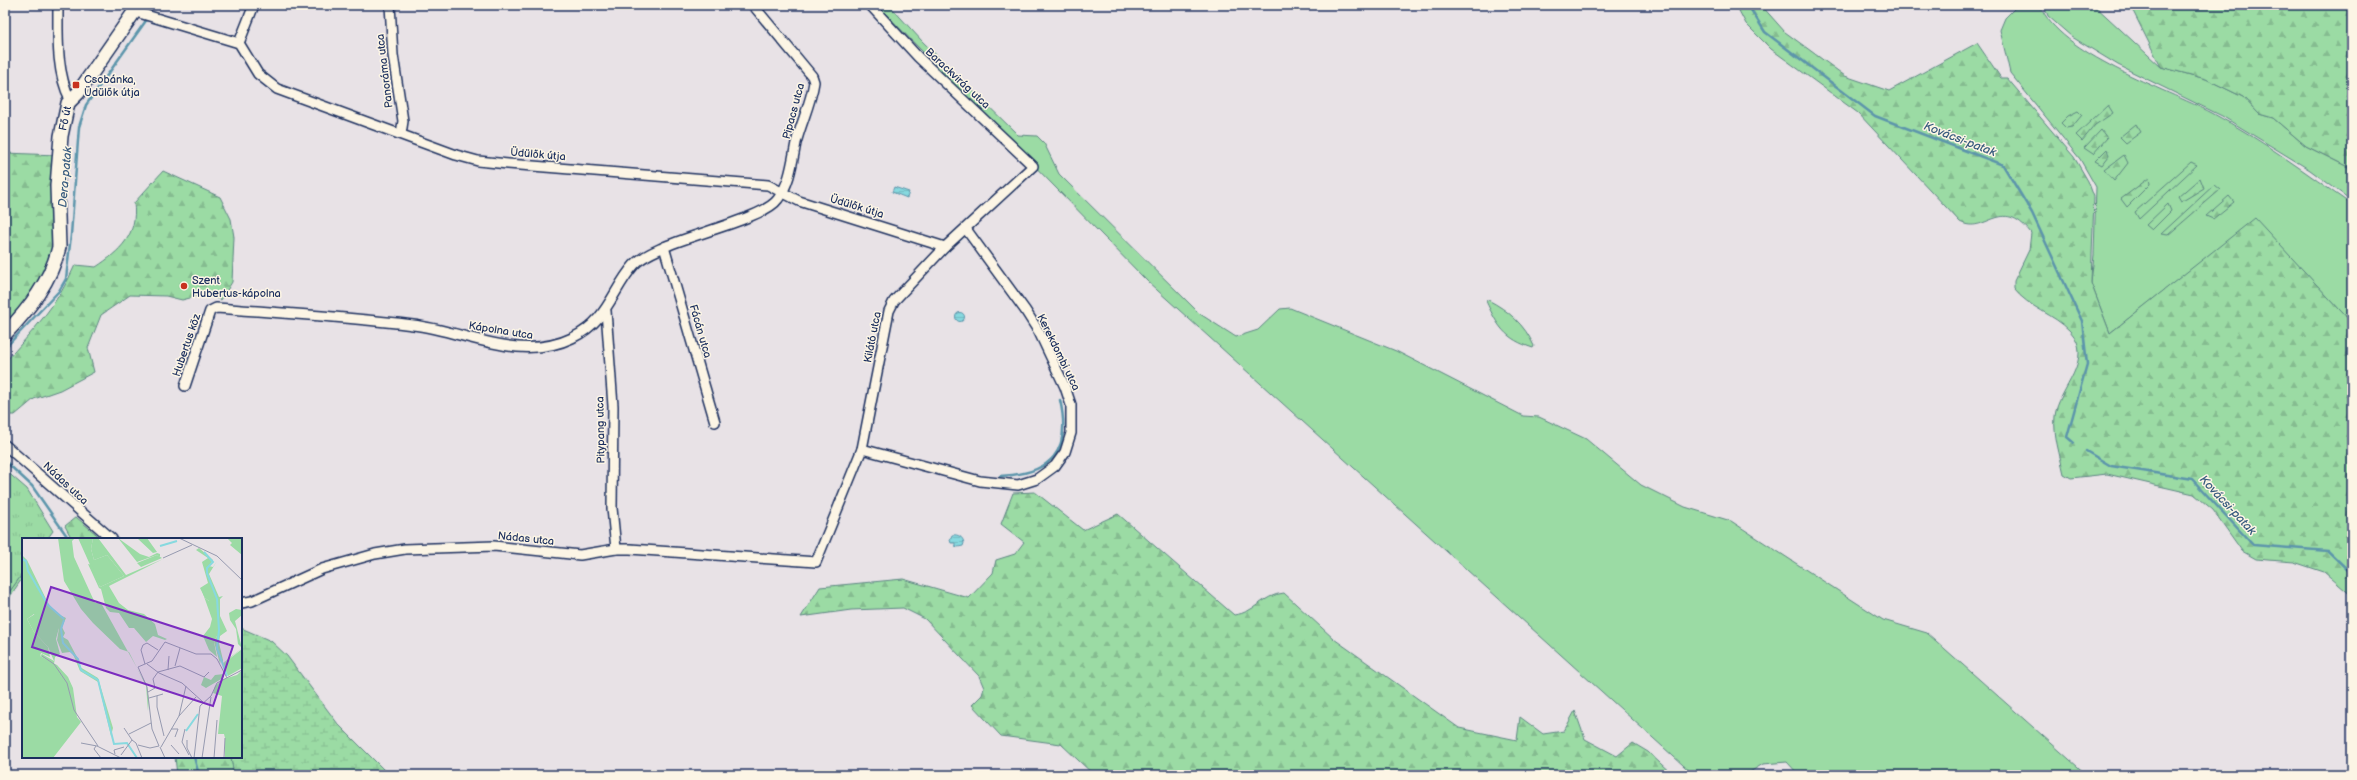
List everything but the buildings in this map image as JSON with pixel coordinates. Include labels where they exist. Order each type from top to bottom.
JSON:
[{"type":"main road","name":"Fő út","points":[[5,334],[36,298],[48,279],[57,256],[59,247],[57,186],[61,136],[68,103],[78,93],[139,10]]},
{"type":"street","points":[[58,5],[60,51],[65,86],[70,99],[68,103]]},
{"type":"street","points":[[139,10],[239,43],[254,5]]},
{"type":"street","name":"Panoráma utca","points":[[390,5],[393,55],[403,120],[401,134]]},
{"type":"street","name":"Pipacs utca","points":[[753,5],[804,66],[814,82],[796,145],[792,171],[782,193]]},
{"type":"street","name":"Barackvirág utca","points":[[870,5],[918,57],[1033,166]]},
{"type":"street","name":"Üdülők útja","points":[[239,43],[258,74],[277,88],[456,155],[478,161],[768,184],[799,201],[945,247]]},
{"type":"street","name":"Kilátó utca","points":[[816,562],[849,476],[862,449],[889,311],[911,281],[945,247],[1033,166]]},
{"type":"street","name":"Kápolna utca","points":[[210,311],[216,308],[380,321],[425,326],[495,343],[537,348],[551,346],[574,337],[606,311],[634,266],[642,259],[664,247],[765,211],[777,201],[782,193]]},
{"type":"street","name":"Kerekdombi utca","points":[[862,449],[980,481],[1018,485],[1036,479],[1054,466],[1065,452],[1070,433],[1071,405],[1065,387],[1039,332],[1029,315],[966,229]]},
{"type":"street","name":"Fácán utca","points":[[664,247],[715,422]]},
{"type":"street","name":"Hubertus köz","points":[[185,386],[210,311]]},
{"type":"street","name":"Pitypang utca","points":[[606,311],[613,406],[612,508],[616,549]]},
{"type":"street","name":"Nádas utca","points":[[5,445],[111,538]]},
{"type":"street","name":"Nádas utca","points":[[242,602],[252,601],[301,577],[328,567],[375,554],[405,549],[494,546],[580,555],[616,549],[816,562]]},
{"type":"green space","points":[[877,5],[889,5],[922,41],[1018,135],[1037,136],[1044,143],[1059,174],[1200,314],[1236,337],[1258,330],[1280,309],[1290,308],[1396,351],[1523,416],[1539,417],[1586,439],[1641,485],[1685,507],[1731,521],[1883,620],[1927,633],[2087,775],[1799,775],[1787,762],[1763,764],[1745,775],[1694,775],[1147,281]]},
{"type":"green space","points":[[1736,5],[1761,5],[1785,32],[1845,76],[1889,91],[1977,43],[2001,78],[2007,78],[2074,157],[2088,181],[2094,197],[2091,283],[2110,333],[2255,218],[2352,323],[2352,596],[2324,572],[2294,562],[2256,559],[2242,551],[2213,510],[2194,494],[2107,474],[2071,478],[2064,474],[2056,438],[2055,416],[2062,395],[2073,374],[2079,352],[2077,342],[2064,325],[2020,296],[2014,289],[2014,281],[2029,250],[2031,233],[2020,222],[2011,217],[1994,218],[1978,224],[1969,225],[1960,222],[1858,113],[1771,49],[1746,24]]},
{"type":"green space","points":[[2018,5],[2040,5],[2051,23],[2068,39],[2091,54],[2142,81],[2192,103],[2230,123],[2283,157],[2352,205],[2352,323],[2255,219],[2110,333],[2091,283],[2094,255],[2096,187],[2080,159],[2010,73],[2000,30],[2005,18]]},
{"type":"green space","points":[[2044,5],[2094,5],[2161,67],[2206,79],[2243,97],[2259,114],[2273,118],[2306,146],[2352,169],[2352,201],[2310,170],[2222,116],[2118,65],[2072,37],[2048,16]]},
{"type":"green space","points":[[2130,5],[2352,5],[2352,169],[2306,146],[2273,118],[2259,114],[2243,97],[2206,79],[2161,67]]},
{"type":"green space","points":[[2108,105],[2113,113],[2095,125],[2082,141],[2076,135]]},
{"type":"green space","points":[[2078,111],[2082,115],[2072,127],[2066,128],[2061,123],[2068,116]]},
{"type":"green space","points":[[2136,124],[2141,132],[2126,143],[2120,137]]},
{"type":"green space","points":[[2101,130],[2107,138],[2093,154],[2084,148]]},
{"type":"green space","points":[[2107,149],[2109,156],[2102,165],[2095,161]]},
{"type":"green space","points":[[5,153],[57,155],[57,213],[55,243],[49,268],[35,292],[5,328]]},
{"type":"green space","points":[[2124,155],[2128,163],[2114,181],[2104,170]]},
{"type":"green space","points":[[2191,162],[2197,165],[2139,219],[2135,212]]},
{"type":"green space","points":[[163,171],[220,197],[231,219],[234,237],[232,282],[221,300],[206,294],[182,300],[166,296],[130,295],[101,315],[88,348],[94,372],[60,390],[34,399],[15,415],[5,415],[5,362],[35,328],[53,304],[69,279],[75,265],[96,267],[113,255],[126,241],[133,224],[134,203]]},
{"type":"green space","points":[[2149,178],[2150,184],[2127,207],[2121,199]]},
{"type":"green space","points":[[2200,178],[2204,188],[2181,202],[2178,197]]},
{"type":"green space","points":[[2214,185],[2220,190],[2168,235],[2161,234]]},
{"type":"green space","points":[[2229,196],[2234,202],[2213,219],[2206,216]]},
{"type":"green space","points":[[2168,204],[2171,211],[2152,230],[2146,225]]},
{"type":"green space","points":[[1488,300],[1509,313],[1521,325],[1530,338],[1534,346],[1533,348],[1516,341],[1504,331],[1494,318],[1486,301]]},
{"type":"green space","points":[[5,470],[27,489],[53,531],[48,538],[22,538],[22,574],[5,598]]},
{"type":"green space","points":[[1035,492],[1083,530],[1118,514],[1234,615],[1248,611],[1276,594],[1284,593],[1334,639],[1459,728],[1517,740],[1520,717],[1543,734],[1564,731],[1575,711],[1585,739],[1617,756],[1633,743],[1648,752],[1673,775],[1094,775],[1061,744],[1001,736],[972,705],[982,695],[984,688],[979,676],[925,619],[903,608],[851,610],[801,617],[820,587],[903,579],[969,598],[993,573],[996,560],[1015,554],[1024,542],[1001,524],[1013,493]]},
{"type":"green space","points":[[76,517],[101,538],[71,538],[65,526]]},
{"type":"green space","points":[[22,574],[22,578],[5,604],[5,598]]},
{"type":"green space","points":[[242,628],[271,641],[287,656],[338,724],[389,775],[234,775],[231,758],[242,758]]},
{"type":"green space","points":[[175,758],[231,758],[234,775],[177,775]]},
{"type":"water","points":[[894,187],[909,192],[907,198],[892,192]]},
{"type":"water","points":[[960,312],[965,317],[960,322],[955,317]]},
{"type":"water","points":[[952,535],[960,536],[964,543],[963,546],[958,547],[955,546],[955,543],[951,543],[950,540]]},
{"type":"waterway","name":"Dera-patak","points":[[5,348],[59,291],[66,279],[71,235],[79,127],[86,105],[145,22],[152,5]]},
{"type":"waterway","name":"Kovácsi-patak","points":[[1748,5],[1765,32],[1875,116],[2003,165],[2032,213],[2082,321],[2087,364],[2067,437],[2074,443]]},
{"type":"waterway","points":[[1000,476],[1033,471],[1045,465],[1054,457],[1060,446],[1063,434],[1063,418],[1060,400]]},
{"type":"waterway","name":"Kovácsi-patak","points":[[2086,451],[2111,466],[2192,479],[2253,545],[2328,551],[2352,574]]},
{"type":"waterway","points":[[5,461],[32,486],[68,538]]},
{"type":"waterway","points":[[194,758],[199,775]]},
{"type":"place","name":"Csobánka, Üdülők útja","points":[[76,85]]},
{"type":"place","name":"Szent Hubertus-kápolna","points":[[184,286]]}]
